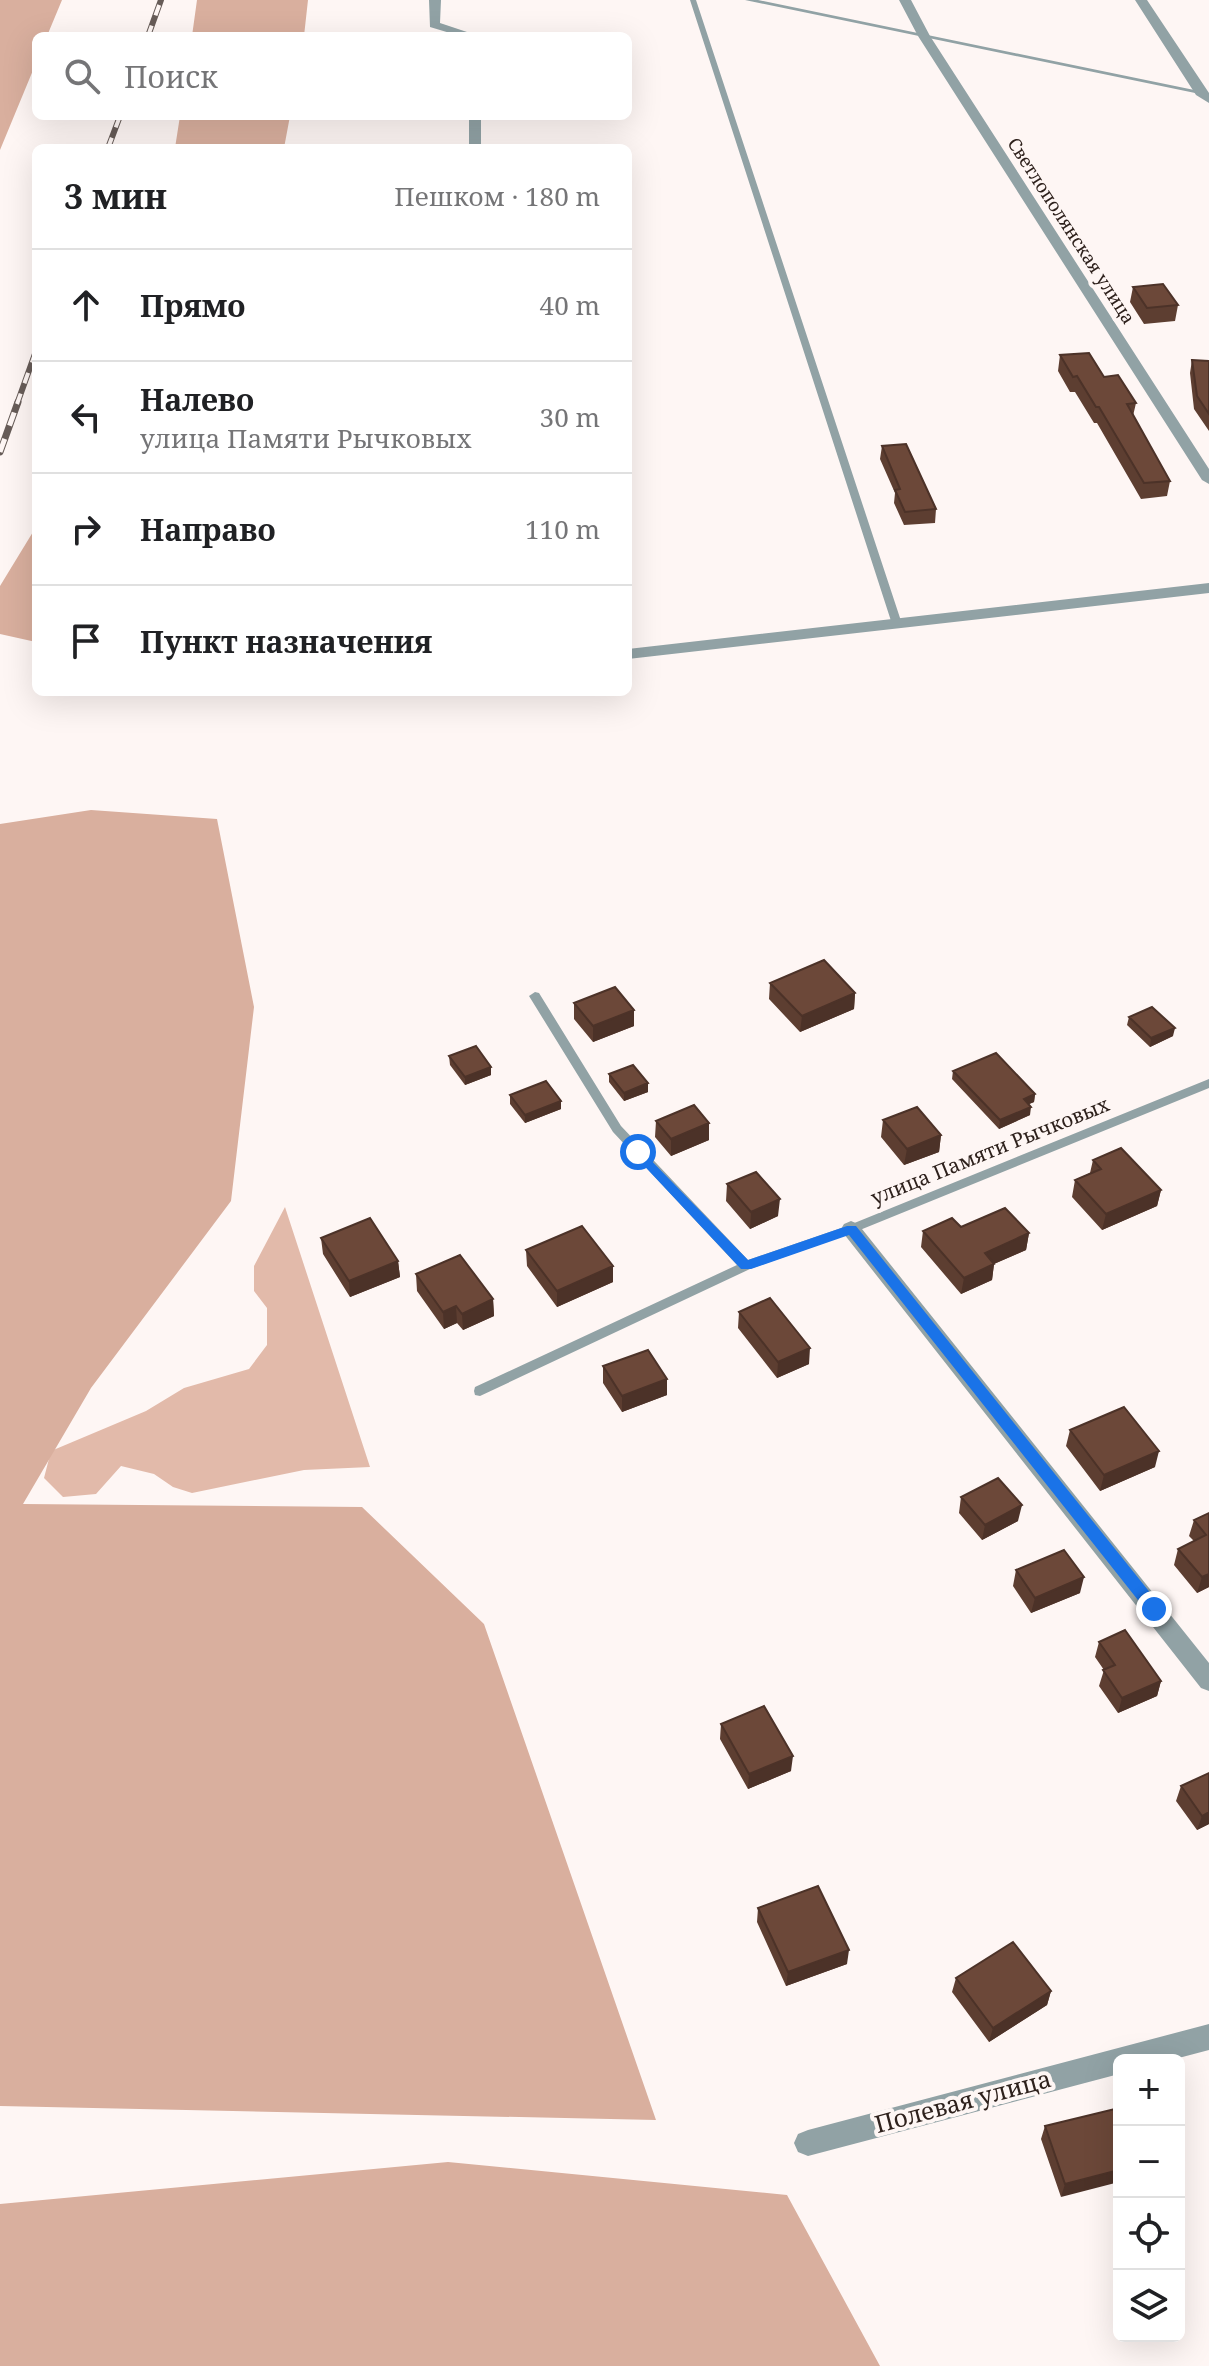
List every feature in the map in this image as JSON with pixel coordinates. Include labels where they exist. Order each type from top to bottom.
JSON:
[{"type":"street","points":[[435,0],[434,25],[459,32]]},
{"type":"street","name":"Светлополянская улица","points":[[905,0],[924,36],[1209,480]]},
{"type":"street","points":[[1141,0],[1205,95]]},
{"type":"street","points":[[475,120],[475,144]]},
{"type":"street","points":[[632,654],[1209,588]]},
{"type":"street","points":[[851,1229],[1209,1681]]},
{"type":"street","name":"Полевая улица","points":[[1144,2054],[1209,2037]]},
{"type":"street","name":"Полевая улица","points":[[808,2143],[1113,2062]]},
{"type":"lane","points":[[693,0],[897,624]]},
{"type":"lane","points":[[748,0],[1205,95]]},
{"type":"lane","points":[[535,996],[617,1129],[746,1266]]},
{"type":"lane","name":"улица Памяти Рычковых","points":[[480,1391],[746,1266],[851,1229],[1209,1083]]},
{"type":"shaded area","points":[[0,0],[62,0],[49,32],[32,32],[32,73],[0,150]]},
{"type":"shaded area","points":[[197,0],[308,0],[304,32],[193,32]]},
{"type":"shaded area","points":[[179,120],[289,120],[285,144],[176,144]]},
{"type":"shaded area","points":[[32,534],[32,641],[0,634],[0,586]]},
{"type":"shaded area","points":[[91,810],[217,819],[254,1007],[231,1201],[91,1388],[23,1504],[362,1507],[484,1624],[656,2120],[0,2106],[0,824]]},
{"type":"shaded area","points":[[285,1207],[370,1467],[304,1470],[192,1493],[173,1487],[154,1474],[121,1466],[96,1494],[63,1497],[44,1478],[51,1451],[146,1411],[184,1388],[249,1369],[267,1345],[267,1308],[254,1291],[254,1266]]},
{"type":"shaded area","points":[[448,2162],[787,2195],[880,2366],[0,2366],[0,2204]]},
{"type":"building","points":[[1163,284],[1178,305],[1147,308],[1133,287]]},
{"type":"building","points":[[1089,353],[1104,377],[1118,375],[1136,403],[1127,404],[1170,481],[1144,483],[1099,407],[1096,407],[1077,376],[1073,377],[1060,355]]},
{"type":"building","points":[[1192,360],[1209,361],[1209,414],[1197,396]]},
{"type":"building","points":[[906,444],[936,509],[905,512],[895,490],[900,489],[882,446]]},
{"type":"building","points":[[824,960],[855,993],[802,1016],[770,983]]},
{"type":"building","points":[[615,987],[634,1010],[593,1026],[574,1003]]},
{"type":"building","points":[[1152,1007],[1175,1028],[1151,1038],[1129,1017]]},
{"type":"building","points":[[476,1046],[491,1067],[465,1077],[449,1056]]},
{"type":"building","points":[[996,1053],[1035,1094],[1024,1099],[1031,1107],[1000,1120],[953,1071]]},
{"type":"building","points":[[633,1065],[648,1083],[624,1093],[609,1074]]},
{"type":"building","points":[[546,1081],[561,1101],[525,1115],[510,1095]]},
{"type":"building","points":[[694,1105],[709,1123],[671,1139],[656,1121]]},
{"type":"building","points":[[917,1107],[941,1135],[907,1149],[883,1120]]},
{"type":"building","points":[[1121,1148],[1161,1190],[1106,1214],[1075,1180],[1101,1169],[1093,1160]]},
{"type":"building","points":[[756,1172],[780,1199],[751,1212],[727,1184]]},
{"type":"building","points":[[1005,1208],[1029,1233],[985,1253],[994,1264],[964,1278],[923,1231],[952,1218],[961,1227]]},
{"type":"building","points":[[370,1218],[398,1261],[349,1281],[321,1238]]},
{"type":"building","points":[[582,1226],[613,1266],[557,1291],[526,1250]]},
{"type":"building","points":[[460,1255],[493,1299],[462,1314],[456,1306],[443,1312],[416,1274]]},
{"type":"building","points":[[770,1298],[810,1348],[778,1362],[739,1312]]},
{"type":"building","points":[[648,1350],[667,1379],[622,1396],[603,1366]]},
{"type":"building","points":[[1124,1407],[1159,1451],[1104,1475],[1070,1430]]},
{"type":"building","points":[[998,1478],[1022,1505],[985,1525],[961,1497]]},
{"type":"building","points":[[1209,1513],[1209,1574],[1202,1577],[1178,1549],[1206,1535],[1194,1520]]},
{"type":"building","points":[[1064,1550],[1084,1577],[1035,1598],[1016,1570]]},
{"type":"building","points":[[1125,1630],[1161,1681],[1122,1698],[1103,1670],[1115,1665],[1099,1642]]},
{"type":"building","points":[[764,1706],[793,1756],[749,1774],[721,1724]]},
{"type":"building","points":[[1209,1773],[1209,1812],[1202,1816],[1181,1786]]},
{"type":"building","points":[[818,1886],[849,1950],[788,1972],[758,1908]]},
{"type":"building","points":[[1013,1942],[1051,1991],[993,2028],[956,1978]]},
{"type":"building","points":[[1113,2109],[1113,2172],[1065,2184],[1045,2126]]},
{"type":"railway","points":[[149,32],[161,0]]},
{"type":"railway","points":[[110,144],[118,120]]},
{"type":"railway","points":[[17,404],[32,362]]},
{"type":"railway","points":[[0,452],[18,402]]},
{"type":"route","points":[[638,1152],[746,1266],[851,1229],[1154,1609]]}]
